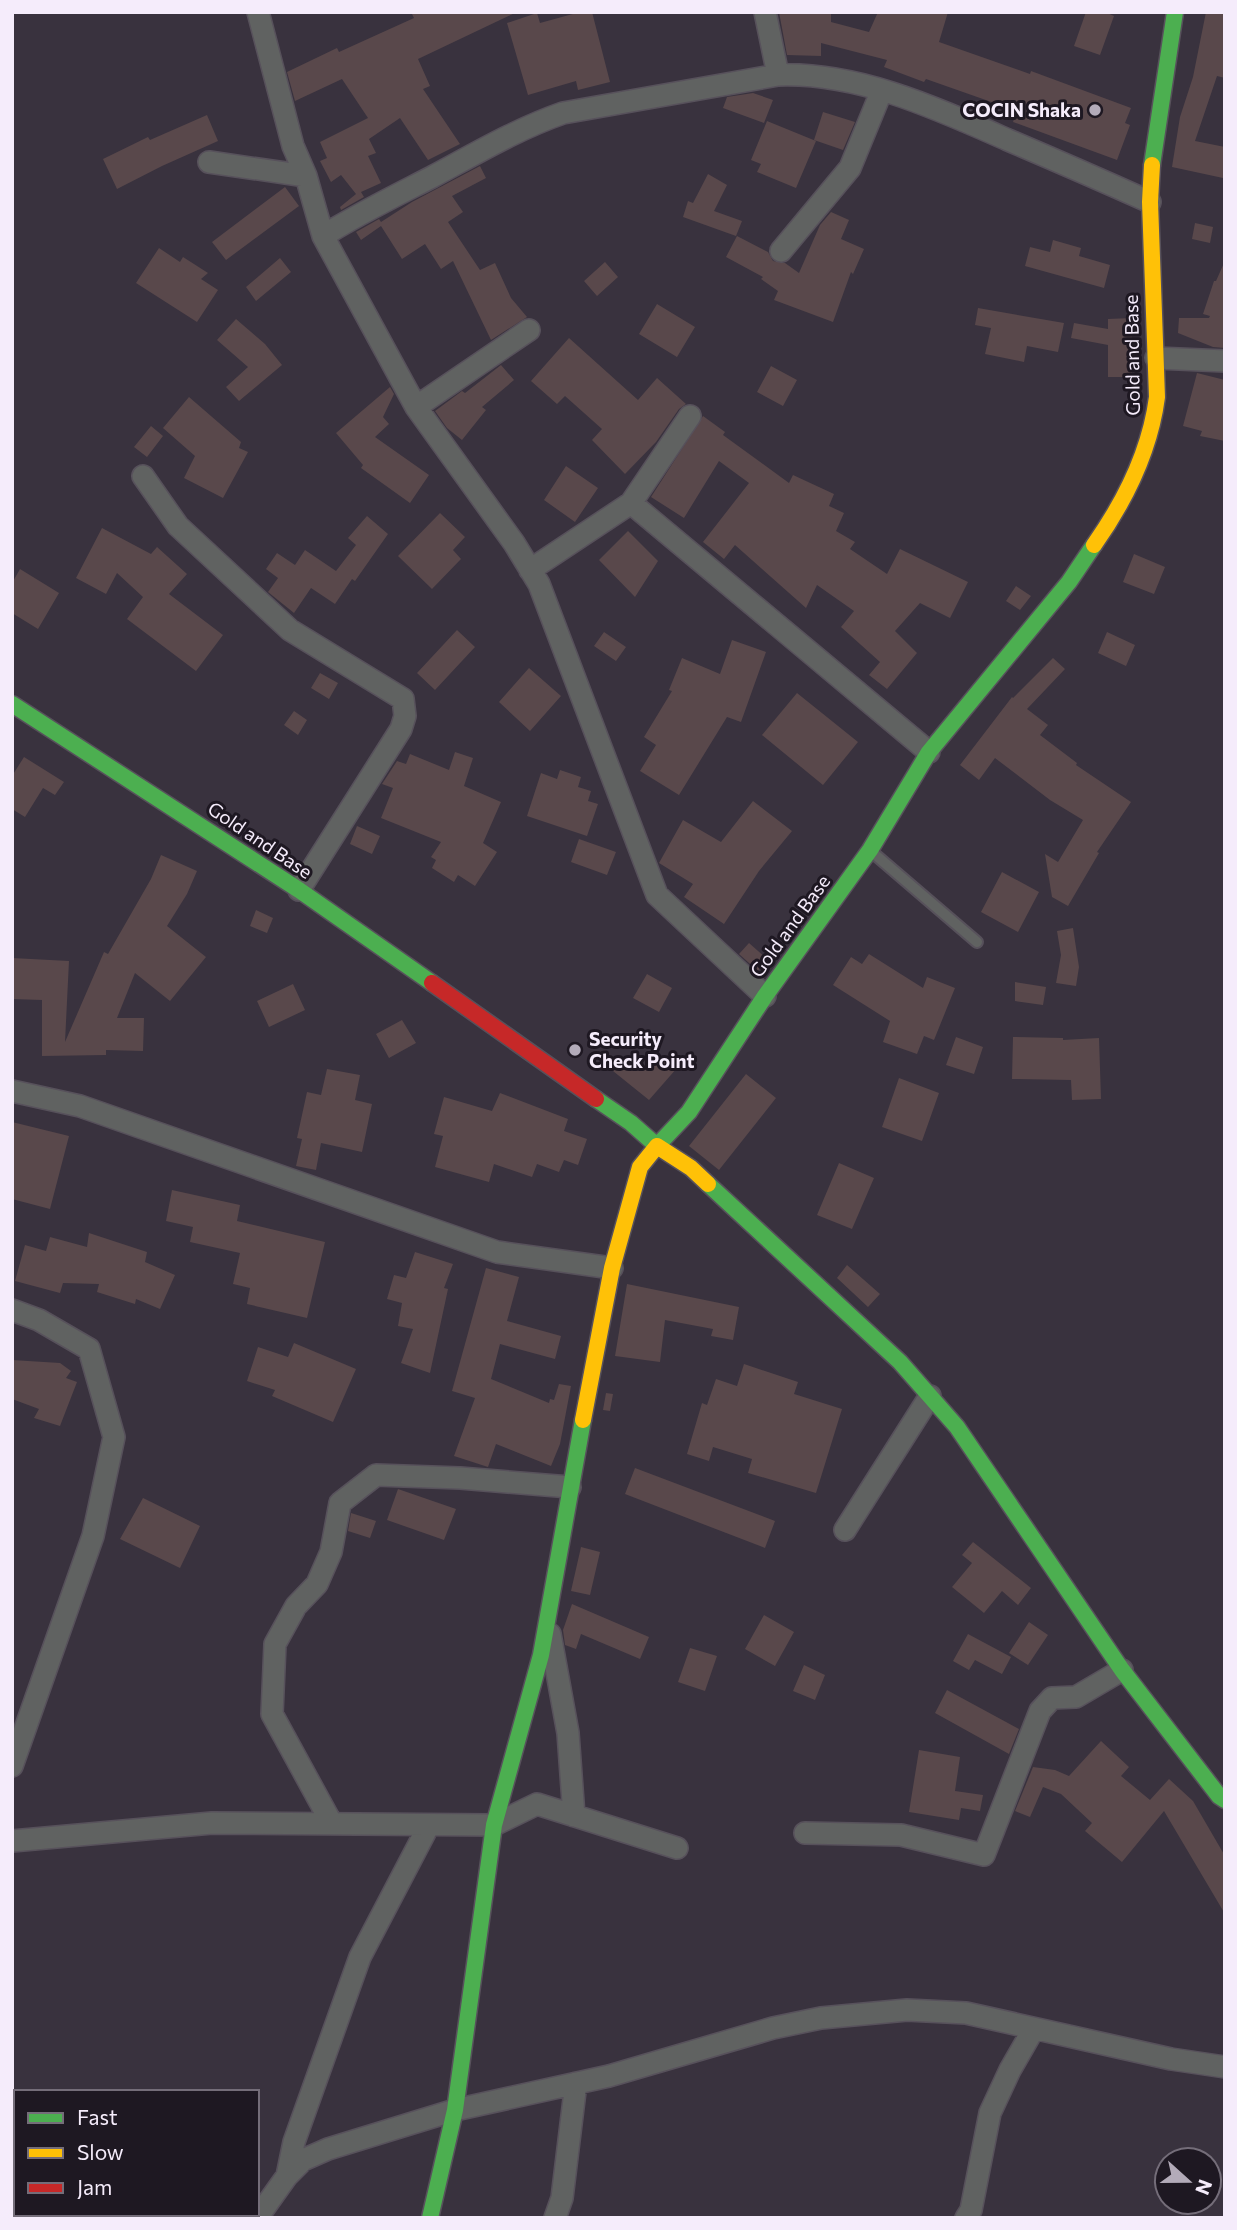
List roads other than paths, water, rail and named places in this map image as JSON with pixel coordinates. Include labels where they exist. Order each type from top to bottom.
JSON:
[{"type":"main road","name":"Gold and Base","points":[[12,704],[299,890],[631,1123],[657,1146],[689,1112],[765,996],[870,850],[929,752],[1069,582],[1109,524],[1139,465],[1153,425],[1157,397],[1150,202],[1153,150],[1175,12]]},
{"type":"main road","points":[[430,2218],[455,2110],[494,1825],[541,1656],[611,1268],[640,1167],[657,1146],[691,1168],[813,1279],[900,1362],[957,1427],[1122,1670],[1219,1796],[1225,1800]]},
{"type":"street","points":[[258,12],[293,146],[306,176],[323,236],[415,407],[514,543],[539,584],[657,895],[765,996]]},
{"type":"street","points":[[765,12],[778,75]]},
{"type":"street","points":[[323,236],[534,123],[563,113],[778,75],[800,74],[882,90],[935,107],[1150,202]]},
{"type":"street","points":[[781,251],[850,168],[882,90]]},
{"type":"street","points":[[209,162],[306,176]]},
{"type":"street","points":[[415,407],[529,330]]},
{"type":"street","points":[[1156,358],[1225,361]]},
{"type":"street","points":[[530,570],[631,503],[690,416]]},
{"type":"street","points":[[143,476],[178,526],[290,630],[402,699],[405,716],[401,729],[299,890]]},
{"type":"street","points":[[631,503],[929,752]]},
{"type":"street","points":[[12,1091],[80,1106],[498,1252],[611,1268]]},
{"type":"street","points":[[12,1310],[40,1320],[89,1349],[114,1437],[93,1536],[59,1639],[12,1766]]},
{"type":"street","points":[[845,1530],[930,1396]]},
{"type":"street","points":[[332,1824],[272,1714],[275,1644],[296,1605],[317,1584],[331,1552],[340,1503],[376,1475],[460,1478],[570,1487]]},
{"type":"street","points":[[548,1621],[568,1733],[574,1816]]},
{"type":"street","points":[[805,1833],[901,1835],[984,1855],[1040,1711],[1052,1698],[1076,1697],[1122,1670]]},
{"type":"street","points":[[12,1841],[212,1823],[494,1825],[537,1804],[677,1848]]},
{"type":"street","points":[[287,2176],[298,2130],[360,1957],[429,1825]]},
{"type":"street","points":[[259,2215],[287,2176],[303,2160],[328,2149],[455,2110],[609,2076],[774,2028],[821,2018],[907,2010],[966,2013],[1032,2030],[1171,2059],[1225,2067]]},
{"type":"street","points":[[966,2218],[971,2210],[990,2113],[1032,2030]]},
{"type":"street","points":[[555,2218],[562,2198],[576,2083]]},
{"type":"lane","points":[[870,850],[977,942]]},
{"type":"place","name":"COCIN Shaka","points":[[1095,110]]},
{"type":"place","name":"Security Check Point","points":[[575,1050]]}]
